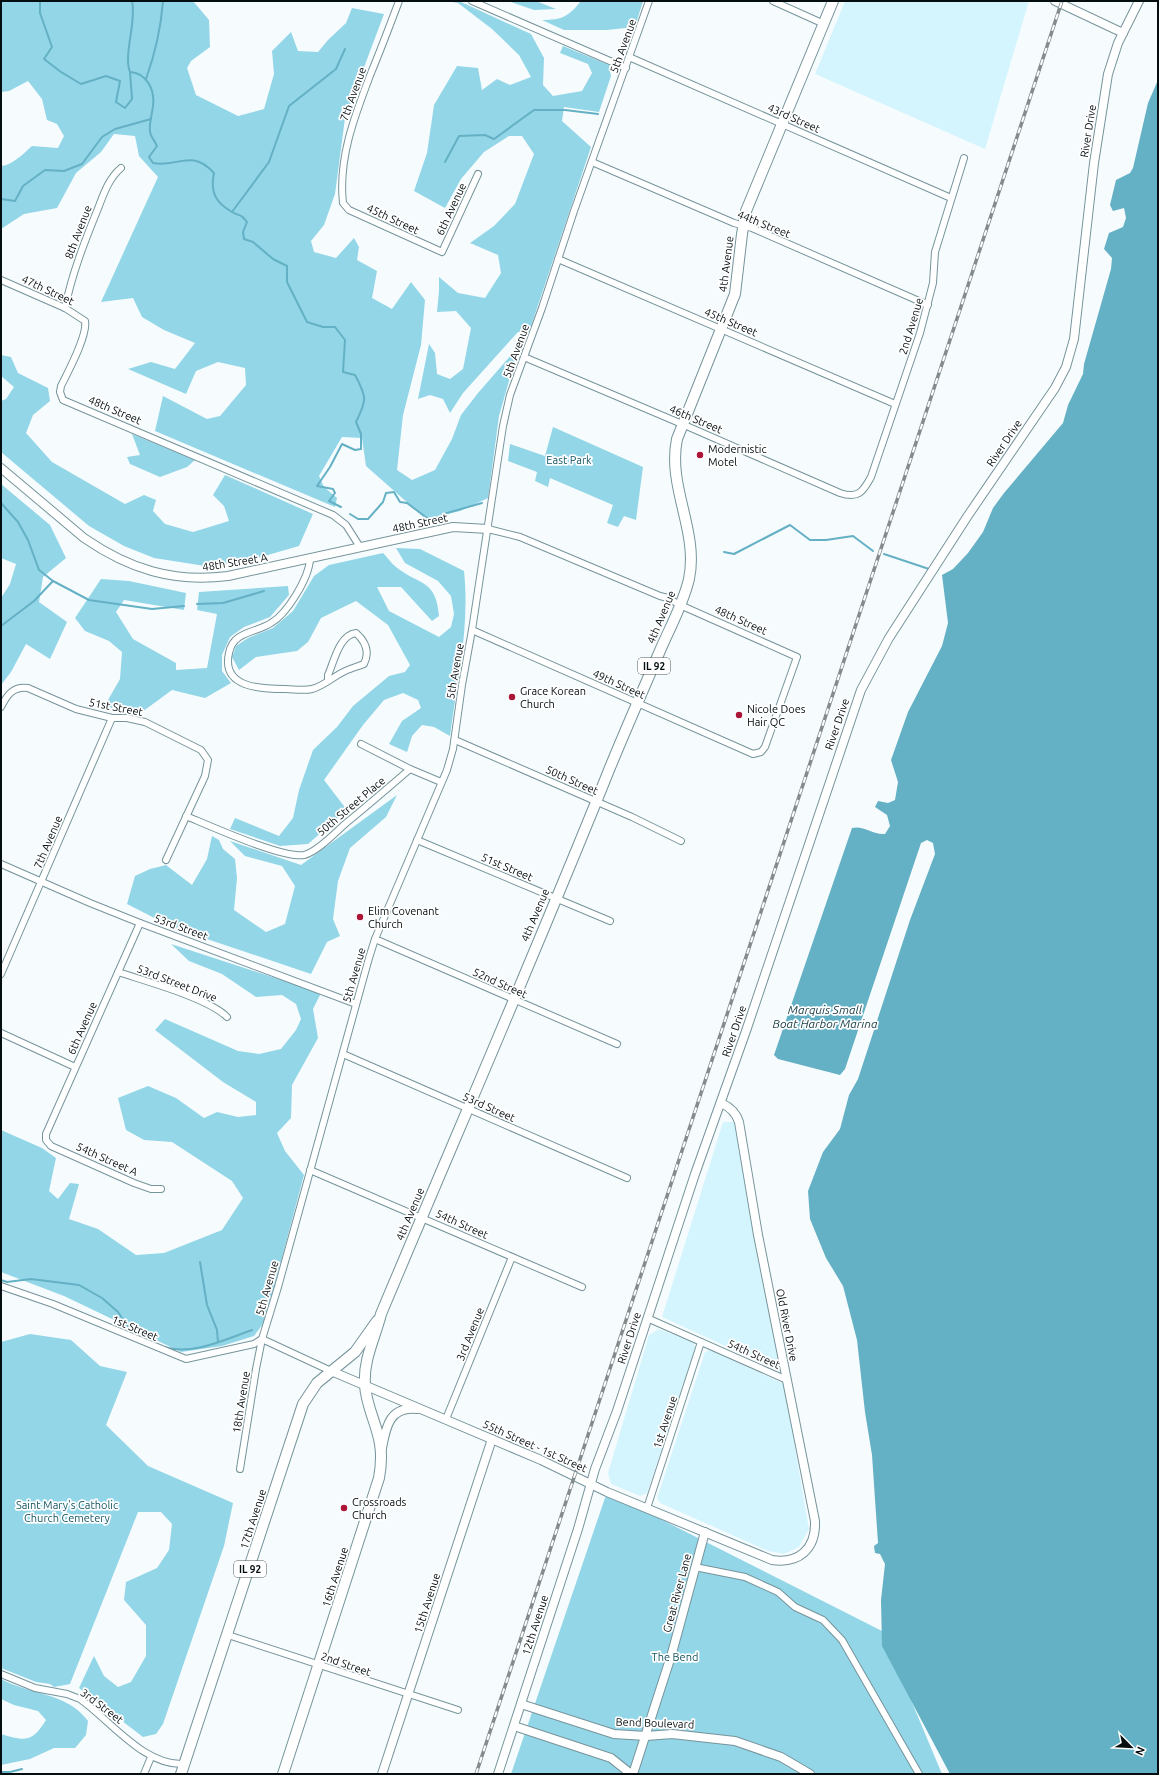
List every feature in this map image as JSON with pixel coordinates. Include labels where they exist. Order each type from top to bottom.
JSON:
[{"type":"main road","name":"4th Avenue","points":[[365,1384],[366,1361],[381,1314],[680,605],[689,578],[691,560],[690,538],[675,470],[675,450],[682,424],[735,294],[746,211],[833,1]]},
{"type":"main road","name":"4th Avenue","points":[[331,1371],[355,1352],[381,1314]]},
{"type":"main road","name":"17th Avenue","points":[[182,1769],[304,1404],[317,1383],[331,1371]]},
{"type":"main road","name":"16th Avenue","points":[[283,1774],[379,1478],[381,1455],[380,1443],[366,1399],[365,1384]]},
{"type":"street","name":"7th Avenue","points":[[343,198],[345,154],[348,139],[399,1]]},
{"type":"street","points":[[472,1],[626,68]]},
{"type":"street","name":"5th Avenue","points":[[262,1339],[375,939],[451,759],[506,410],[649,1]]},
{"type":"street","points":[[773,1],[824,24]]},
{"type":"street","points":[[1055,1],[1123,33]]},
{"type":"street","name":"River Drive","points":[[592,1483],[695,1174],[721,1103],[839,752],[864,685],[886,644],[960,528],[1055,388],[1068,360],[1074,339],[1094,163],[1108,74],[1123,33],[1139,1]]},
{"type":"street","name":"43rd Street","points":[[629,57],[951,198]]},
{"type":"street","name":"2nd Avenue","points":[[859,494],[871,477],[920,333],[933,283],[935,252],[964,158]]},
{"type":"street","name":"44th Street","points":[[592,162],[928,305]]},
{"type":"street","name":"8th Avenue","points":[[65,308],[70,284],[80,252],[107,188],[115,173],[121,168]]},
{"type":"street","name":"6th Avenue","points":[[442,252],[478,174]]},
{"type":"street","name":"45th Street","points":[[343,198],[345,207],[349,210],[442,252]]},
{"type":"street","name":"45th Street","points":[[558,259],[896,404]]},
{"type":"street","name":"47th Street","points":[[1,280],[65,308],[84,321],[85,327],[79,347],[62,386],[60,392],[61,397]]},
{"type":"street","name":"46th Street","points":[[524,357],[840,493],[849,496],[859,494]]},
{"type":"street","name":"48th Street","points":[[61,397],[68,402],[333,515],[346,525],[360,547],[453,527],[488,528],[520,537],[668,598],[680,605],[798,657],[768,741],[761,752],[757,754]]},
{"type":"street","name":"48th Street A","points":[[1,468],[88,541],[122,561],[151,572],[182,578],[208,579],[310,559],[360,547]]},
{"type":"street","points":[[310,559],[302,582],[289,606],[272,623],[252,630],[240,636],[235,641],[229,652],[228,668],[236,679],[250,687],[312,689],[349,669],[364,664],[368,655],[367,648],[360,637],[356,634],[351,634],[342,642],[328,675],[328,680]]},
{"type":"street","name":"49th Street","points":[[472,630],[746,753],[757,754]]},
{"type":"street","name":"51st Street","points":[[1,706],[8,694],[17,689],[23,688],[34,690],[76,709],[112,718],[127,718],[145,722],[196,747],[205,753],[208,765],[205,776],[186,816]]},
{"type":"street","name":"7th Avenue","points":[[1,974],[112,718]]},
{"type":"street","name":"50th Street","points":[[454,740],[681,841]]},
{"type":"street","points":[[361,744],[410,769],[442,782]]},
{"type":"street","name":"50th Street Place","points":[[186,816],[264,846],[283,852],[303,855],[311,852],[328,839],[410,769]]},
{"type":"street","points":[[166,860],[186,816]]},
{"type":"street","name":"51st Street","points":[[417,840],[610,921]]},
{"type":"street","name":"53rd Street","points":[[1,864],[140,923],[356,1004]]},
{"type":"street","name":"6th Avenue","points":[[47,1142],[46,1134],[140,923]]},
{"type":"street","name":"52nd Street","points":[[375,939],[617,1044]]},
{"type":"street","name":"53rd Street Drive","points":[[118,972],[198,1000],[221,1011],[227,1017]]},
{"type":"street","points":[[1,1033],[75,1067]]},
{"type":"street","name":"53rd Street","points":[[342,1054],[627,1178]]},
{"type":"street","name":"Old River Drive","points":[[721,1103],[730,1106],[738,1117],[758,1235],[815,1521],[812,1542],[800,1555]]},
{"type":"street","name":"54th Street A","points":[[47,1142],[51,1146],[134,1182],[151,1189],[161,1189]]},
{"type":"street","name":"54th Street","points":[[310,1170],[582,1287]]},
{"type":"street","name":"3rd Avenue","points":[[446,1419],[512,1257]]},
{"type":"street","name":"1st Street","points":[[1,1286],[53,1304],[186,1359],[254,1344],[262,1339]]},
{"type":"street","name":"54th Street","points":[[647,1318],[787,1380]]},
{"type":"street","name":"55th Street - 1st Street","points":[[262,1339],[331,1371],[365,1384],[592,1483],[606,1491],[772,1560],[791,1560],[800,1555]]},
{"type":"street","name":"18th Avenue","points":[[240,1469],[262,1339]]},
{"type":"street","name":"1st Avenue","points":[[647,1508],[701,1342]]},
{"type":"street","points":[[381,1455],[385,1432],[394,1414],[407,1408],[425,1410]]},
{"type":"street","name":"15th Avenue","points":[[382,1774],[492,1440]]},
{"type":"street","name":"12th Avenue","points":[[498,1774],[592,1483]]},
{"type":"street","name":"Great River Lane","points":[[632,1774],[646,1736],[674,1646],[705,1532]]},
{"type":"street","points":[[695,1567],[745,1577],[778,1592],[795,1607],[823,1620],[842,1640],[919,1774]]},
{"type":"street","name":"2nd Street","points":[[228,1635],[408,1695],[458,1710]]},
{"type":"street","name":"3rd Street","points":[[1,1674],[35,1688],[67,1694],[80,1699],[151,1757],[182,1769]]},
{"type":"street","name":"Bend Boulevard","points":[[521,1704],[614,1734],[646,1736],[672,1734],[735,1741],[781,1757],[810,1774]]},
{"type":"street","points":[[514,1726],[611,1758],[632,1774]]},
{"type":"street","points":[[144,1774],[151,1757]]},
{"type":"shaded area","points":[[845,1],[1029,1],[985,149],[815,74]]},
{"type":"shaded area","points":[[723,1122],[734,1122],[756,1250],[780,1371],[662,1317]]},
{"type":"shaded area","points":[[659,1329],[694,1343],[695,1348],[647,1493],[640,1496],[611,1484],[608,1473],[649,1335]]},
{"type":"shaded area","points":[[710,1350],[784,1384],[809,1529],[799,1547],[784,1554],[768,1551],[660,1503],[657,1498],[705,1352]]},
{"type":"green space","points":[[1,1],[193,1],[209,20],[210,47],[191,61],[187,68],[196,95],[238,116],[264,109],[274,74],[272,51],[291,32],[298,51],[318,52],[346,23],[352,8],[384,14],[345,118],[335,194],[324,225],[311,241],[314,252],[336,258],[354,238],[359,247],[357,260],[377,271],[372,298],[392,309],[411,282],[425,300],[421,345],[403,415],[397,470],[412,480],[435,470],[452,439],[461,415],[519,346],[499,416],[488,498],[460,511],[426,519],[366,466],[362,438],[342,437],[319,476],[324,487],[337,498],[335,507],[155,431],[163,396],[207,419],[220,416],[246,385],[245,368],[218,362],[196,371],[186,394],[128,369],[151,362],[175,369],[195,343],[164,330],[142,317],[133,298],[101,302],[158,177],[139,156],[135,136],[114,134],[101,152],[76,173],[57,208],[24,214],[1,229],[1,166],[14,161],[32,146],[58,148],[64,136],[57,124],[47,120],[42,99],[28,81],[9,91],[1,92]]},
{"type":"green space","points":[[447,1],[459,1],[531,34],[544,58],[543,85],[553,96],[582,91],[592,73],[588,64],[560,53],[563,46],[609,65],[611,76],[599,112],[564,107],[562,121],[591,147],[529,332],[518,332],[463,393],[450,413],[443,399],[430,395],[418,399],[429,344],[435,353],[437,374],[450,379],[463,369],[471,328],[456,311],[437,312],[439,277],[458,293],[485,298],[501,273],[498,255],[470,243],[494,226],[515,204],[534,154],[522,136],[509,136],[484,152],[461,179],[445,208],[414,191],[427,153],[434,105],[457,66],[478,68],[482,90],[497,79],[510,85],[531,77],[519,55],[492,29],[458,3]]},
{"type":"green space","points":[[508,1],[536,1],[556,9],[534,10]]},
{"type":"green space","points":[[581,1],[643,1],[635,27],[607,30],[564,30],[542,20],[560,18],[572,11]]},
{"type":"green space","points":[[1,355],[11,357],[18,373],[48,388],[50,401],[33,415],[26,433],[52,462],[125,504],[144,495],[156,500],[153,511],[165,524],[193,532],[229,521],[224,506],[213,495],[225,475],[313,514],[299,546],[247,561],[205,566],[154,558],[124,546],[89,526],[1,452],[1,401],[6,399],[14,387],[1,376]]},
{"type":"green space","name":"East Park","points":[[553,427],[643,467],[636,520],[624,516],[618,527],[607,523],[613,505],[550,478],[548,487],[535,481],[537,472],[508,461],[510,444],[545,456]]},
{"type":"green space","points":[[132,434],[195,460],[187,467],[160,477],[130,464],[127,457],[140,455]]},
{"type":"green space","points":[[1,484],[50,525],[66,558],[43,577],[39,602],[67,622],[50,659],[26,644],[11,672],[1,685],[1,598],[10,584],[16,564],[1,558]]},
{"type":"green space","points":[[396,548],[420,549],[464,571],[464,633],[450,736],[434,727],[422,725],[412,736],[407,752],[389,744],[402,721],[421,708],[418,700],[403,693],[384,700],[363,725],[324,780],[347,810],[308,844],[280,846],[230,829],[235,818],[279,836],[293,818],[299,790],[313,750],[337,727],[353,706],[389,676],[405,672],[410,665],[388,625],[356,601],[321,618],[308,642],[297,651],[256,657],[239,670],[232,657],[236,646],[248,638],[273,628],[293,611],[314,576],[329,565],[383,553],[392,564],[430,589],[437,604],[439,616],[432,621],[401,587],[377,587],[389,611],[439,637],[451,627],[454,614],[451,596],[438,581],[405,563]]},
{"type":"green space","points":[[101,579],[129,581],[186,593],[184,610],[124,600],[116,612],[133,639],[176,663],[176,670],[207,668],[217,614],[197,610],[199,592],[288,586],[289,595],[270,617],[244,627],[230,637],[222,655],[222,671],[231,683],[205,698],[172,690],[142,712],[104,707],[120,679],[122,652],[109,641],[85,631],[75,618]]},
{"type":"green space","points":[[397,795],[386,817],[350,848],[338,881],[333,919],[340,936],[327,942],[311,974],[174,928],[127,904],[135,876],[150,869],[166,865],[192,885],[207,859],[212,836],[219,840],[223,849],[235,859],[237,878],[234,910],[266,932],[285,924],[295,886],[282,866],[245,856],[230,841],[301,865]]},
{"type":"green space","points":[[171,944],[321,993],[313,1009],[318,1038],[292,1085],[291,1118],[277,1133],[285,1151],[304,1175],[265,1321],[254,1336],[222,1346],[181,1352],[64,1296],[1,1272],[1,1130],[42,1148],[56,1158],[49,1191],[58,1199],[70,1183],[79,1184],[69,1219],[98,1229],[136,1255],[164,1253],[222,1230],[243,1198],[232,1181],[172,1142],[144,1140],[126,1130],[118,1098],[148,1086],[176,1098],[204,1118],[217,1112],[238,1117],[256,1115],[256,1102],[223,1082],[155,1030],[165,1019],[238,1051],[259,1054],[281,1049],[296,1030],[301,1019],[296,1004],[282,995],[256,997],[222,974],[189,961]]},
{"type":"green space","name":"Saint Mary's Catholic Church Cemetery","points":[[30,1334],[71,1340],[100,1366],[127,1372],[106,1425],[148,1466],[233,1503],[224,1546],[163,1724],[156,1734],[143,1737],[79,1688],[94,1656],[104,1676],[118,1687],[131,1682],[146,1656],[146,1625],[124,1600],[126,1582],[157,1568],[169,1550],[172,1524],[161,1512],[138,1512],[70,1684],[54,1687],[50,1684],[36,1682],[1,1668],[1,1342]]},
{"type":"green space","name":"The Bend","points":[[607,1492],[882,1631],[942,1774],[511,1774]]},
{"type":"green space","points":[[1,1679],[70,1704],[88,1721],[86,1735],[75,1748],[54,1748],[30,1759],[1,1765],[1,1734],[22,1739],[27,1738],[36,1733],[46,1720],[38,1711],[14,1705],[1,1699]]},
{"type":"water","name":"Marquis Small Boat Harbor Marina","points":[[1158,80],[1158,1774],[950,1774],[882,1646],[881,1600],[885,1564],[880,1554],[875,1553],[874,1546],[878,1543],[872,1455],[865,1412],[857,1340],[843,1286],[826,1258],[810,1219],[808,1191],[823,1152],[840,1129],[849,1095],[858,1079],[910,920],[935,854],[933,843],[927,840],[921,843],[845,1069],[840,1075],[778,1059],[774,1055],[852,828],[856,827],[885,834],[890,826],[887,815],[875,807],[878,801],[888,803],[895,800],[898,782],[891,760],[908,712],[942,646],[948,623],[942,575],[953,569],[968,553],[983,532],[993,508],[1063,423],[1068,405],[1083,374],[1084,364],[1111,269],[1112,258],[1104,249],[1109,233],[1123,227],[1126,218],[1124,208],[1113,211],[1110,205],[1116,180],[1130,173],[1133,168],[1148,103]]},
{"type":"waterway","points":[[40,1],[40,13],[52,47],[44,59],[61,72],[81,84],[106,76],[120,81],[116,102],[125,108],[132,99],[130,72],[141,75],[149,83],[153,94],[150,131],[157,146],[149,157],[153,163],[162,164],[191,160],[206,166],[214,173],[213,191],[215,196],[221,204],[232,212],[242,216],[247,222],[243,232],[244,239],[253,242],[273,259],[287,266],[287,282],[307,322],[323,327],[335,327],[345,340],[343,372],[355,375],[362,389],[364,398],[364,403],[356,422],[361,434],[361,449],[355,450],[342,444],[330,467],[317,486],[333,489],[335,493],[329,501],[341,507]]},
{"type":"waterway","points":[[130,72],[128,57],[133,18],[132,1]]},
{"type":"waterway","points":[[146,79],[157,40],[163,1]]},
{"type":"waterway","points":[[232,212],[269,162],[289,106],[336,69],[345,49]]},
{"type":"waterway","points":[[445,162],[459,136],[485,135],[494,139],[534,110],[565,110],[598,114]]},
{"type":"waterway","points":[[1,199],[15,201],[23,186],[45,170],[64,171],[82,164],[102,137],[115,129],[151,119]]},
{"type":"waterway","points":[[350,514],[358,519],[368,519],[383,502],[386,493],[394,492],[400,502],[407,503],[431,521],[447,513],[482,503]]},
{"type":"waterway","points":[[1,503],[18,522],[28,540],[39,570],[53,581],[89,600],[152,609],[184,606]]},
{"type":"waterway","points":[[724,552],[734,554],[790,525],[810,540],[826,540],[853,536],[873,551]]},
{"type":"waterway","points":[[884,554],[929,569]]},
{"type":"waterway","points":[[1,626],[34,601],[53,581]]},
{"type":"waterway","points":[[197,604],[223,603],[264,591]]},
{"type":"waterway","points":[[200,1262],[207,1305],[217,1330],[218,1342]]},
{"type":"waterway","points":[[1,1280],[7,1282],[31,1279],[79,1285],[102,1298],[118,1312],[131,1332],[138,1336]]},
{"type":"waterway","points":[[164,1347],[175,1349],[197,1348],[220,1342],[252,1330]]},
{"type":"waterway","points":[[1,1772],[10,1772],[22,1769]]},
{"type":"railway","points":[[476,1774],[1062,1]]},
{"type":"place","name":"Modernistic Motel","points":[[700,455]]},
{"type":"place","name":"Grace Korean Church","points":[[512,697]]},
{"type":"place","name":"Nicole Does Hair QC","points":[[739,715]]},
{"type":"place","name":"Elim Covenant Church","points":[[360,917]]},
{"type":"place","name":"Crossroads Church","points":[[344,1508]]}]
